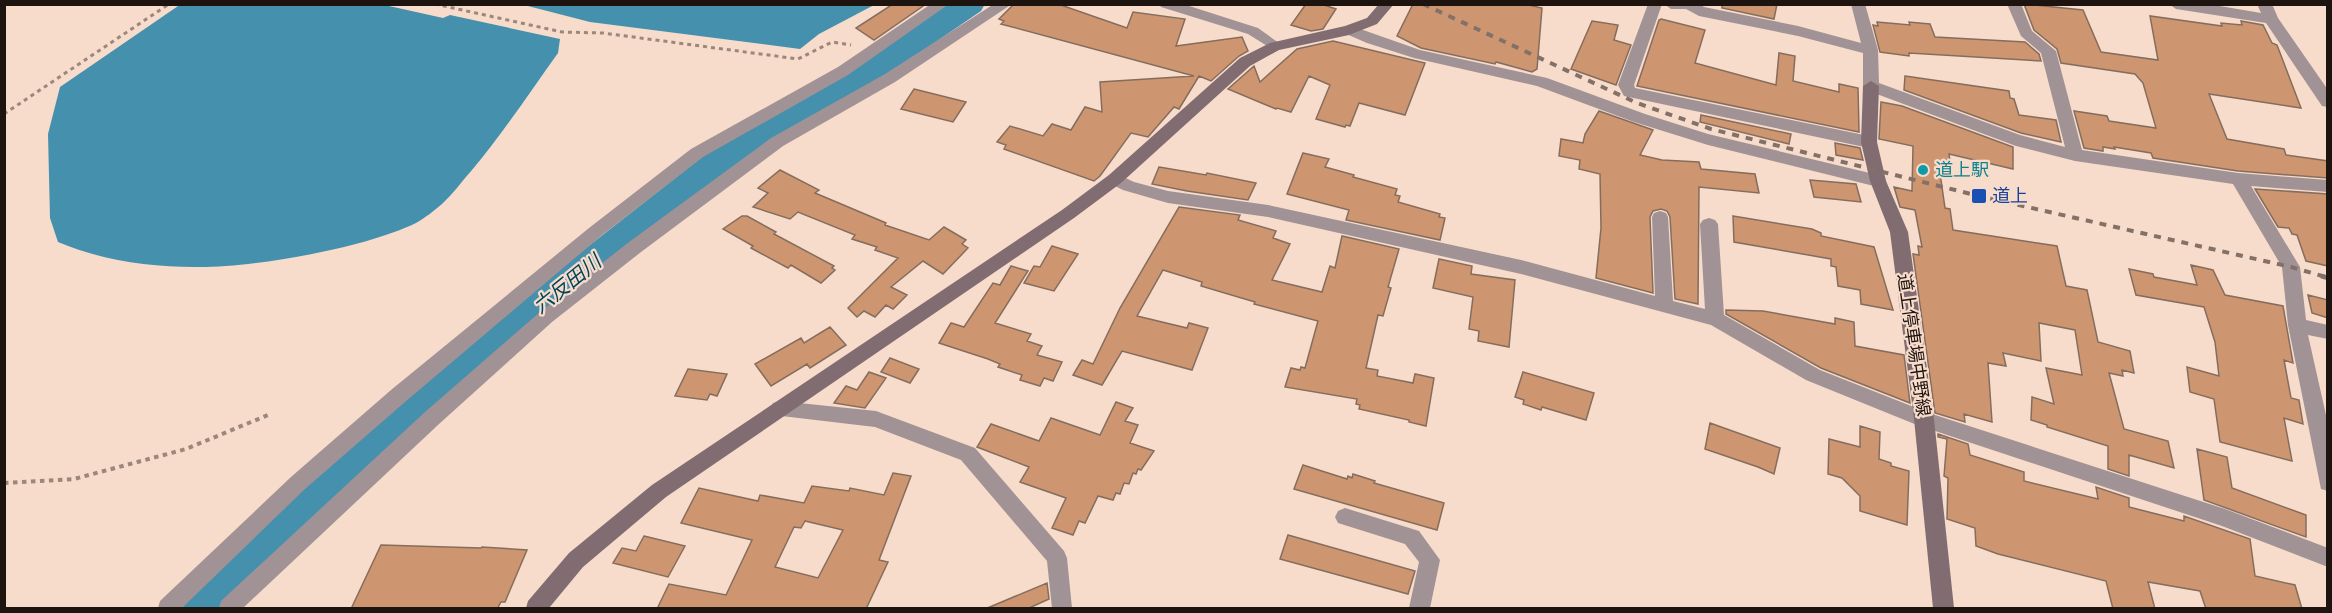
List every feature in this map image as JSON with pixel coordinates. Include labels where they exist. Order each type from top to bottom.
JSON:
[{"type":"street","points":[[168,609],[315,469],[398,396],[595,232],[697,153],[865,56],[942,4]]},
{"type":"street","points":[[229,609],[440,410],[546,317],[635,247],[777,142],[890,78],[1005,4]]},
{"type":"street","points":[[1166,4],[1253,31],[1275,46]]},
{"type":"street","points":[[536,609],[576,560],[659,491],[1068,214],[1115,179],[1245,62],[1275,46],[1349,30],[1372,21],[1387,4]]},
{"type":"street","points":[[1655,4],[1626,85],[1630,92],[1869,142]]},
{"type":"street","points":[[1671,4],[1692,5],[1699,11],[1870,50]]},
{"type":"street","points":[[1858,4],[1870,50],[1871,86],[2016,140],[2075,155],[2238,179],[2328,186]]},
{"type":"street","points":[[2014,4],[2026,33],[2048,51],[2075,155]]},
{"type":"street","points":[[2176,4],[2271,19]]},
{"type":"street","points":[[2264,4],[2271,19],[2328,102]]},
{"type":"street","points":[[1349,30],[1361,36],[1435,59],[1542,82],[1653,123],[1709,139],[1878,181]]},
{"type":"street","name":"道上停車場中野線","points":[[1871,86],[1869,142],[1878,181],[1899,232],[1924,419],[1944,609]]},
{"type":"street","points":[[1115,179],[1129,186],[1168,197],[1268,211],[1521,267],[1715,319],[1813,375],[1924,419],[2225,518],[2328,558]]},
{"type":"street","points":[[2238,179],[2291,267],[2297,325],[2325,458],[2328,483]]},
{"type":"street","points":[[1660,217],[1664,305]]},
{"type":"street","points":[[1709,224],[1715,319]]},
{"type":"street","points":[[2297,325],[2328,332]]},
{"type":"street","points":[[780,409],[876,419],[968,454],[1057,558],[1062,609]]},
{"type":"street","points":[[1345,516],[1412,537],[1430,560],[1420,609]]},
{"type":"path","points":[[4,114],[169,4]]},
{"type":"path","points":[[435,4],[562,32],[603,33],[798,59],[832,42],[853,45],[865,56]]},
{"type":"path","points":[[4,483],[74,479],[186,449],[268,415]]},
{"type":"water","points":[[181,4],[380,4],[443,18],[450,15],[560,39],[558,53],[495,142],[454,192],[423,219],[394,232],[368,241],[308,255],[219,266],[178,267],[143,264],[91,254],[58,242],[50,218],[48,134],[60,87]]},
{"type":"water","points":[[874,4],[819,34],[800,49],[590,22],[524,5]]},
{"type":"building","points":[[893,4],[926,4],[874,40],[856,28]]},
{"type":"building","points":[[1014,4],[1058,4],[1127,28],[1133,12],[1185,19],[1176,46],[1242,37],[1248,51],[1211,81],[1199,76],[1179,109],[1174,107],[1148,137],[1131,133],[1094,181],[1004,149],[1006,145],[997,142],[1010,126],[1043,136],[1052,124],[1071,130],[1085,107],[1102,112],[1100,82],[1194,76],[1001,24],[1004,21],[999,19]]},
{"type":"building","points":[[1306,4],[1321,4],[1336,9],[1323,29],[1311,31],[1291,25]]},
{"type":"building","points":[[1413,4],[1524,4],[1542,8],[1537,69],[1532,72],[1496,62],[1495,64],[1421,48],[1397,36]]},
{"type":"building","points":[[1722,4],[1777,4],[1774,19],[1722,8]]},
{"type":"building","points":[[2024,4],[2083,10],[2101,52],[2158,60],[2150,16],[2222,26],[2221,23],[2242,25],[2241,21],[2263,25],[2272,43],[2277,45],[2301,108],[2209,94],[2227,139],[2284,149],[2286,155],[2328,161],[2328,178],[2238,171],[2153,158],[2151,153],[2114,147],[2115,149],[2103,147],[2103,151],[2084,148],[2074,111],[2107,116],[2109,121],[2156,128],[2143,83],[2135,74],[2061,63],[2057,49],[2034,30]]},
{"type":"building","points":[[1661,19],[1705,30],[1695,63],[1776,85],[1779,53],[1795,56],[1793,81],[1839,92],[1839,84],[1858,88],[1859,132],[1637,86]]},
{"type":"building","points":[[1592,21],[1618,25],[1614,40],[1631,45],[1616,85],[1571,69]]},
{"type":"building","points":[[1877,22],[1930,24],[1935,37],[2025,42],[2039,54],[2041,61],[1909,53],[1909,56],[1880,52],[1873,25],[1878,26]]},
{"type":"building","points":[[1333,41],[1425,63],[1405,115],[1359,103],[1350,126],[1345,127],[1316,119],[1330,85],[1309,76],[1291,112],[1276,109],[1228,89],[1254,66],[1260,82],[1297,49]]},
{"type":"building","points":[[1905,76],[2009,91],[2019,115],[2056,120],[2061,142],[2021,133],[1904,90]]},
{"type":"building","points":[[914,89],[966,102],[953,122],[901,109]]},
{"type":"building","points":[[1881,102],[1902,106],[2013,147],[2013,169],[1949,154],[1952,176],[1940,173],[1945,208],[1950,209],[1953,230],[2057,246],[2066,286],[2087,290],[2098,342],[2130,351],[2134,373],[2122,370],[2123,376],[2109,373],[2124,429],[2168,441],[2174,468],[2129,455],[2129,476],[2108,469],[2108,446],[2031,420],[2032,397],[2054,404],[2046,368],[2082,375],[2075,330],[2039,323],[2041,361],[2003,353],[2006,366],[1988,363],[1992,422],[1964,414],[1965,422],[1935,413],[1913,254],[1919,255],[1918,246],[1922,247],[1915,210],[1900,207],[1894,187],[1912,191],[1913,146],[1879,139]]},
{"type":"building","points":[[1599,111],[1653,130],[1640,155],[1662,160],[1699,162],[1701,169],[1755,174],[1759,193],[1699,187],[1698,304],[1675,299],[1670,217],[1667,211],[1661,209],[1653,211],[1650,217],[1653,293],[1596,278],[1601,228],[1600,174],[1579,169],[1580,160],[1559,156],[1561,139],[1583,143],[1585,134]]},
{"type":"building","points":[[1701,115],[1791,134],[1789,144],[1700,122]]},
{"type":"building","points":[[1835,143],[1860,148],[1863,160],[1836,155]]},
{"type":"building","points":[[1303,153],[1329,159],[1325,167],[1397,189],[1395,195],[1400,196],[1398,202],[1440,214],[1439,217],[1445,218],[1440,240],[1346,220],[1349,210],[1287,194]]},
{"type":"building","points":[[1159,167],[1206,175],[1207,173],[1256,183],[1248,200],[1187,191],[1152,184]]},
{"type":"building","points":[[780,170],[819,190],[815,193],[886,223],[885,225],[929,240],[944,227],[966,240],[962,244],[968,248],[943,274],[923,261],[891,287],[907,295],[893,309],[886,305],[875,317],[864,311],[857,317],[848,308],[898,258],[875,250],[877,247],[852,239],[855,235],[798,212],[790,219],[753,207],[768,193],[758,188]]},
{"type":"building","points":[[1810,180],[1856,184],[1861,202],[1814,197]]},
{"type":"building","points":[[2255,189],[2328,194],[2328,266],[2306,261],[2297,235],[2292,234],[2289,228],[2278,227]]},
{"type":"building","points":[[1179,207],[1240,215],[1238,220],[1276,231],[1273,238],[1290,244],[1272,280],[1322,292],[1330,266],[1335,268],[1342,236],[1399,249],[1388,287],[1391,288],[1383,316],[1378,315],[1366,368],[1378,370],[1377,376],[1413,383],[1415,374],[1434,378],[1426,426],[1359,409],[1360,405],[1356,404],[1357,399],[1285,387],[1291,368],[1300,370],[1301,367],[1305,368],[1318,321],[1254,304],[1255,302],[1201,286],[1202,282],[1163,270],[1137,316],[1187,328],[1189,323],[1208,328],[1192,370],[1122,351],[1102,385],[1073,375],[1082,360],[1093,364],[1120,308]]},
{"type":"building","points":[[742,216],[747,216],[776,232],[774,234],[834,266],[832,268],[835,270],[821,283],[791,265],[788,268],[751,248],[753,246],[723,229]]},
{"type":"building","points":[[1733,216],[1812,229],[1821,233],[1821,236],[1874,247],[1893,310],[1861,304],[1860,290],[1838,286],[1836,267],[1831,266],[1831,259],[1734,242]]},
{"type":"building","points":[[1052,246],[1078,254],[1054,291],[1024,283],[1034,266],[1040,267]]},
{"type":"building","points":[[1439,259],[1472,266],[1471,274],[1515,280],[1509,347],[1478,341],[1479,331],[1469,329],[1473,297],[1433,288]]},
{"type":"building","points":[[2191,265],[2213,270],[2225,295],[2283,306],[2293,363],[2284,360],[2291,398],[2299,400],[2303,424],[2284,418],[2292,461],[2220,442],[2214,399],[2190,392],[2187,367],[2219,376],[2215,342],[2204,307],[2136,295],[2129,269],[2153,274],[2154,277],[2197,285]]},
{"type":"building","points":[[1011,266],[1028,271],[995,323],[1031,334],[1027,341],[1042,346],[1037,355],[1062,362],[1053,381],[1044,378],[1040,386],[1020,380],[1022,375],[998,367],[1000,364],[939,343],[951,323],[964,327],[993,283],[1000,285]]},
{"type":"building","points":[[2308,295],[2328,300],[2328,318],[2312,313]]},
{"type":"building","points":[[1726,310],[1763,311],[1835,324],[1835,318],[1854,322],[1855,346],[1904,355],[1910,403],[1821,368],[1726,314]]},
{"type":"building","points":[[830,327],[846,345],[810,368],[807,364],[771,386],[755,364],[801,338],[804,343]]},
{"type":"building","points":[[890,358],[919,369],[910,383],[881,372]]},
{"type":"building","points":[[688,369],[727,374],[717,396],[710,394],[707,400],[675,396]]},
{"type":"building","points":[[869,372],[886,378],[865,408],[834,403],[846,386],[857,390]]},
{"type":"building","points":[[1523,372],[1594,393],[1586,420],[1523,404],[1524,400],[1515,397]]},
{"type":"building","points":[[1116,402],[1133,408],[1125,421],[1138,425],[1130,443],[1154,451],[1141,470],[1138,469],[1136,474],[1133,473],[1129,484],[1124,483],[1120,494],[1116,493],[1113,500],[1098,496],[1085,523],[1079,521],[1073,535],[1052,528],[1066,498],[1020,482],[1029,467],[977,447],[991,424],[1039,441],[1051,418],[1100,435]]},
{"type":"building","points":[[1710,423],[1780,448],[1774,474],[1705,449]]},
{"type":"building","points":[[1860,426],[1880,432],[1879,459],[1891,463],[1891,466],[1909,471],[1907,525],[1860,511],[1860,496],[1842,478],[1828,474],[1829,439],[1860,447]]},
{"type":"building","points":[[1938,434],[1968,444],[1970,455],[2024,472],[2024,481],[2098,499],[2096,487],[2129,498],[2129,507],[2184,521],[2184,516],[2250,539],[2255,576],[2295,585],[2302,609],[2206,609],[2200,591],[2148,582],[2155,609],[2113,609],[2106,581],[1998,554],[1976,546],[1975,528],[1947,519],[1948,478],[1944,476],[1947,439],[1938,437]]},
{"type":"building","points":[[2197,449],[2227,457],[2232,488],[2306,515],[2306,537],[2204,500]]},
{"type":"building","points":[[1303,465],[1347,479],[1348,476],[1352,478],[1353,474],[1375,481],[1374,483],[1444,503],[1437,530],[1294,489]]},
{"type":"building","points":[[893,473],[911,476],[879,560],[888,562],[866,609],[657,609],[669,584],[726,595],[752,540],[681,523],[699,488],[758,501],[760,495],[804,503],[812,486],[849,491],[850,488],[884,495]],"holes":[[[805,521],[843,530],[818,578],[775,567],[794,527],[801,528]]]},
{"type":"building","points":[[1288,535],[1415,571],[1408,594],[1280,559]]},
{"type":"building","points":[[644,536],[685,546],[668,577],[613,563],[622,548],[636,551]]},
{"type":"building","points":[[381,545],[527,550],[505,602],[501,602],[497,609],[351,609]]},
{"type":"building","points":[[1047,583],[1049,599],[1027,609],[985,609]]},
{"type":"waterway","name":"六反田川","points":[[200,608],[369,443],[746,141],[887,59],[970,4]]},
{"type":"railway","points":[[1423,4],[1637,103],[1711,129],[1979,196],[2326,277]]},
{"type":"railway","points":[[2321,276],[2328,278]]},
{"type":"place","name":"道上駅","points":[[1923,170]]},
{"type":"place","name":"道上","points":[[1979,196]]}]
